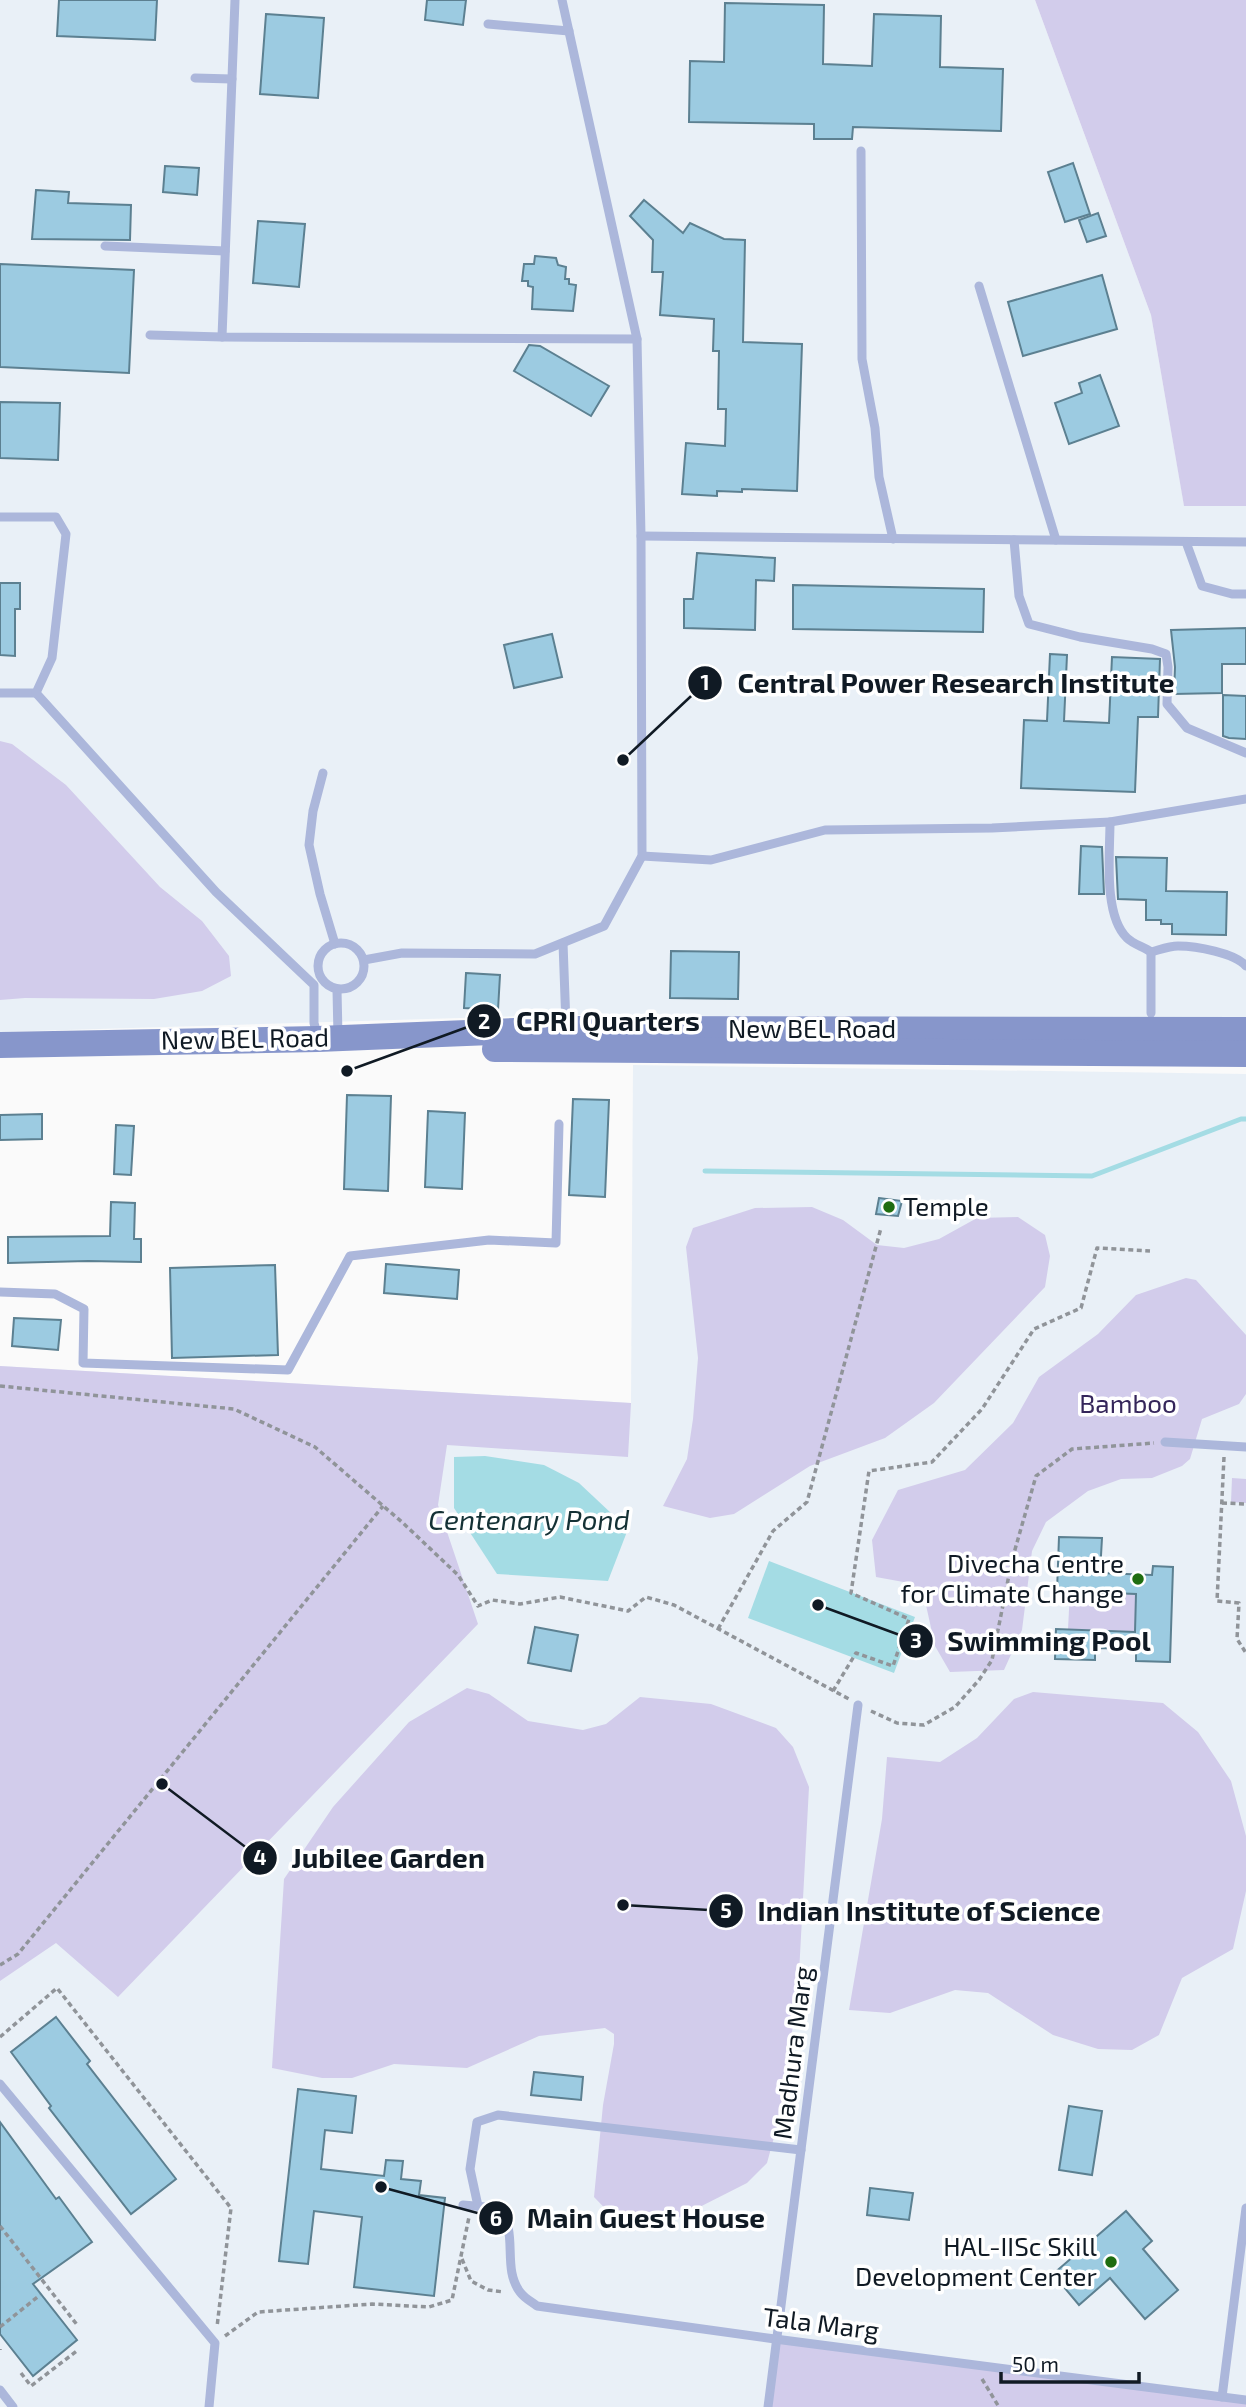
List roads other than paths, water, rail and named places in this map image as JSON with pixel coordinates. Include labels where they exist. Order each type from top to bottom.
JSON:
[{"type":"main road","name":"New BEL Road","points":[[0,1045],[328,1038],[1246,1030]]},
{"type":"main road","name":"New BEL Road","points":[[0,1057],[566,1038]]},
{"type":"main road","points":[[566,1038],[1246,1054]]},
{"type":"lane","points":[[222,337],[235,0]]},
{"type":"lane","points":[[364,960],[402,953],[535,954],[604,926],[642,856],[637,339],[562,0]]},
{"type":"lane","points":[[488,24],[569,31]]},
{"type":"lane","points":[[195,78],[232,79]]},
{"type":"lane","points":[[860,151],[862,359],[879,477],[893,539]]},
{"type":"lane","points":[[105,246],[225,251]]},
{"type":"lane","points":[[979,286],[1056,540]]},
{"type":"lane","points":[[150,335],[637,339]]},
{"type":"lane","points":[[0,517],[56,517],[66,534],[52,657],[36,693]]},
{"type":"lane","points":[[641,536],[1246,542]]},
{"type":"lane","points":[[1014,540],[1019,596],[1029,624],[1166,654],[1167,704],[1187,728],[1246,753]]},
{"type":"lane","points":[[1186,542],[1202,586],[1232,594],[1246,594]]},
{"type":"lane","points":[[0,693],[36,693],[216,892],[314,985],[314,1023],[328,1038]]},
{"type":"lane","points":[[323,773],[313,811],[309,845],[335,944]]},
{"type":"lane","points":[[642,856],[711,860],[825,830],[992,828],[1110,822],[1246,799]]},
{"type":"lane","points":[[1110,822],[1110,885],[1117,923],[1128,939],[1151,951],[1177,946],[1240,959],[1246,966]]},
{"type":"lane","points":[[564,943],[566,1038]]},
{"type":"lane","points":[[335,944],[349,944],[361,953],[364,960],[365,968],[359,982],[345,990],[337,990],[323,982],[318,967],[322,953],[335,944]]},
{"type":"lane","points":[[1151,951],[1152,1013]]},
{"type":"lane","points":[[328,1038],[337,990]]},
{"type":"lane","points":[[0,1292],[55,1294],[84,1308],[83,1363],[288,1370],[351,1256],[489,1240],[556,1244],[559,1124]]},
{"type":"lane","points":[[1165,1442],[1246,1447]]},
{"type":"lane","name":"Madhura Marg","points":[[768,2407],[858,1705]]},
{"type":"lane","points":[[0,2084],[215,2343],[209,2407]]},
{"type":"lane","name":"Tala Marg","points":[[801,2150],[498,2115],[477,2122],[470,2169],[471,2205],[498,2208],[508,2218],[512,2279],[521,2294],[537,2306],[777,2340],[1246,2400]]},
{"type":"lane","points":[[1222,2397],[1246,2208]]},
{"type":"lane","points":[[0,2391],[13,2407]]},
{"type":"water","name":"Centenary Pond","points":[[485,1456],[544,1465],[579,1483],[628,1529],[608,1581],[497,1574],[454,1508],[454,1457]]},
{"type":"water","points":[[769,1561],[915,1617],[894,1673],[748,1618]]},
{"type":"waterway","points":[[705,1171],[1092,1176],[1246,1119]]},
{"type":"place","name":"Central Power Research Institute","points":[[623,760]]},
{"type":"place","name":"CPRI Quarters","points":[[347,1071]]},
{"type":"place","name":"Temple","points":[[889,1207]]},
{"type":"place","name":"Divecha Centre for Climate Change","points":[[1138,1579]]},
{"type":"place","name":"Swimming Pool","points":[[818,1605]]},
{"type":"place","name":"Jubilee Garden","points":[[162,1784]]},
{"type":"place","name":"Indian Institute of Science","points":[[623,1905]]},
{"type":"place","name":"Main Guest House","points":[[381,2187]]},
{"type":"place","name":"HAL-IISc Skill Development Center","points":[[1111,2262]]},
{"type":"park label","name":"Bamboo","points":[[1128,1404]]}]
